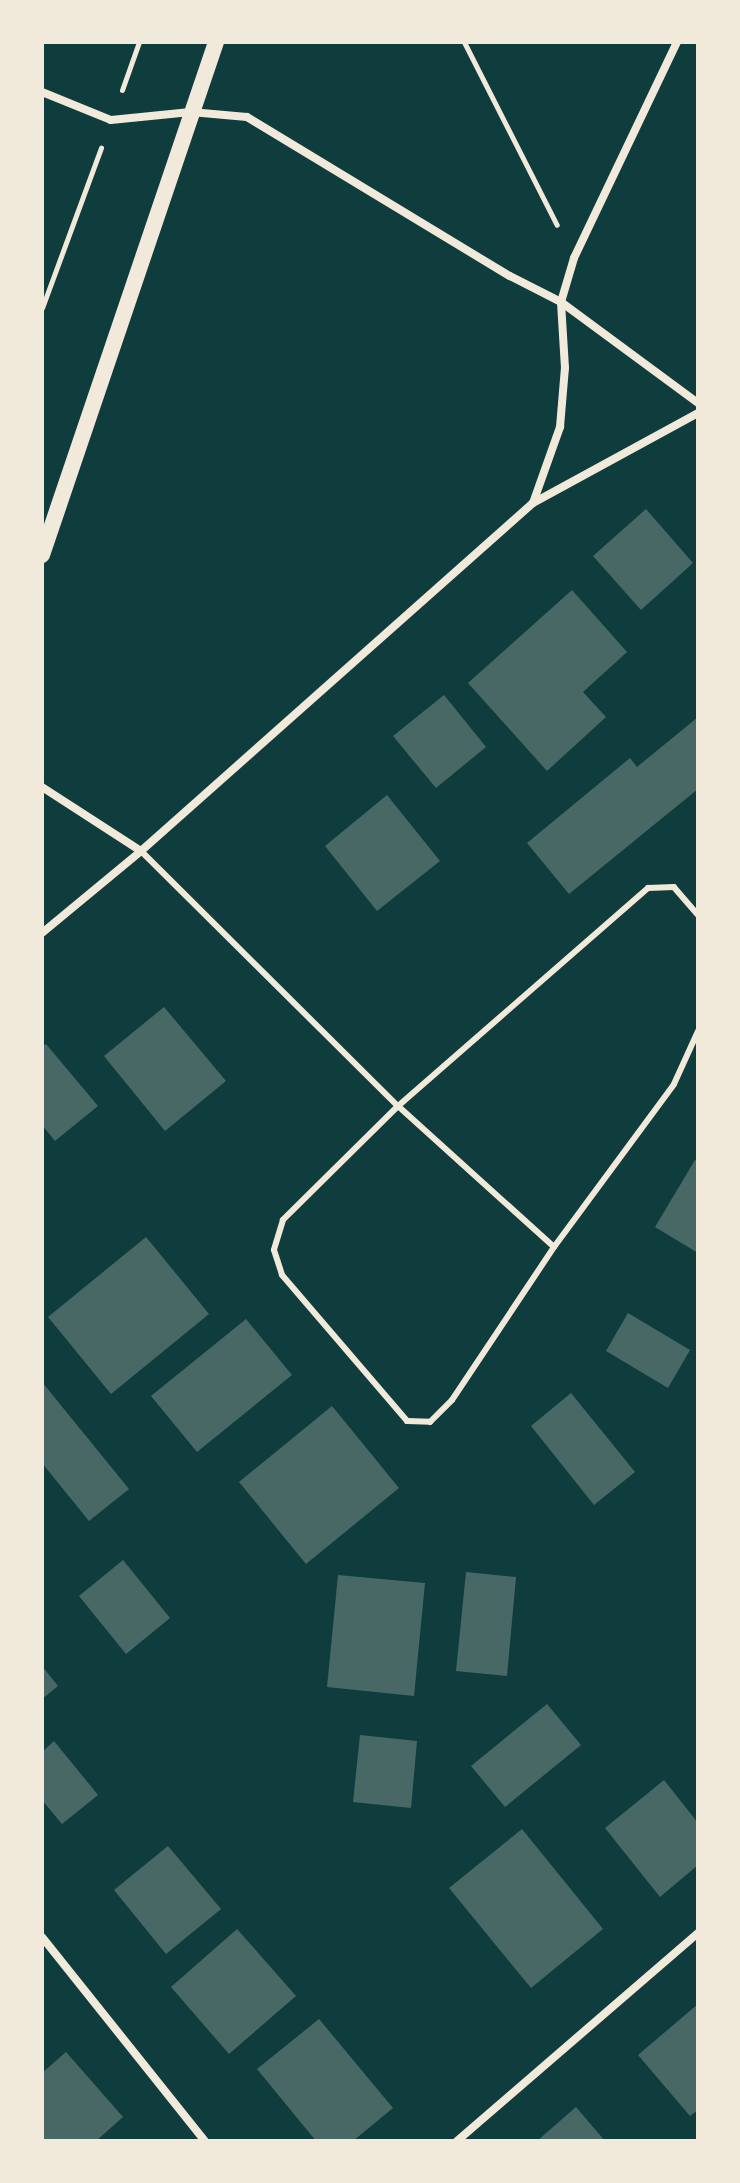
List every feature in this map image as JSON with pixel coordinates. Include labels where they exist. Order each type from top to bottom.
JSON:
[{"type":"main road","points":[[42,555],[216,42]]},
{"type":"street","points":[[533,503],[560,427],[565,368],[561,302],[574,258],[677,42]]},
{"type":"street","points":[[42,92],[111,120],[191,112],[247,117],[510,276],[561,302],[698,403]]},
{"type":"street","points":[[42,933],[141,851],[533,503],[698,413]]},
{"type":"street","points":[[42,787],[141,851]]},
{"type":"street","points":[[457,2141],[698,1933]]},
{"type":"street","points":[[42,1937],[205,2141]]},
{"type":"lane","points":[[141,851],[398,1106],[554,1247]]},
{"type":"lane","points":[[698,915],[674,887],[648,888],[398,1106],[283,1220],[274,1250],[282,1275],[407,1421],[430,1422],[452,1400],[554,1247],[674,1084],[698,1031]]},
{"type":"path","points":[[42,308],[139,42]]},
{"type":"path","points":[[464,42],[574,258]]},
{"type":"building","points":[[646,509],[693,563],[641,610],[593,556]]},
{"type":"building","points":[[572,590],[627,652],[583,692],[606,717],[547,771],[468,683]]},
{"type":"building","points":[[444,695],[486,747],[436,788],[393,736]]},
{"type":"building","points":[[698,717],[698,789],[569,894],[527,843],[630,758],[637,767]]},
{"type":"building","points":[[387,795],[440,861],[377,911],[325,846]]},
{"type":"building","points":[[164,1007],[226,1081],[165,1131],[104,1056]]},
{"type":"building","points":[[46,1044],[98,1106],[55,1141],[42,1125],[42,1047]]},
{"type":"building","points":[[695,1160],[698,1162],[698,1253],[655,1227]]},
{"type":"building","points":[[146,1237],[209,1314],[111,1394],[48,1317]]},
{"type":"building","points":[[628,1313],[690,1350],[668,1388],[606,1351]]},
{"type":"building","points":[[246,1319],[292,1375],[197,1452],[151,1396]]},
{"type":"building","points":[[42,1382],[129,1489],[89,1521],[42,1463]]},
{"type":"building","points":[[571,1393],[635,1472],[594,1505],[531,1426]]},
{"type":"building","points":[[332,1406],[399,1488],[306,1564],[239,1482]]},
{"type":"building","points":[[123,1560],[170,1618],[126,1654],[79,1596]]},
{"type":"building","points":[[466,1572],[516,1577],[507,1676],[456,1671]]},
{"type":"building","points":[[338,1575],[425,1583],[414,1696],[327,1687]]},
{"type":"building","points":[[42,1666],[58,1686],[42,1699]]},
{"type":"building","points":[[547,1704],[581,1745],[505,1807],[471,1766]]},
{"type":"building","points":[[360,1735],[417,1741],[411,1808],[353,1802]]},
{"type":"building","points":[[54,1741],[98,1795],[62,1824],[42,1800],[42,1752]]},
{"type":"building","points":[[664,1780],[698,1823],[698,1865],[660,1897],[605,1828]]},
{"type":"building","points":[[522,1829],[603,1929],[531,1988],[449,1888]]},
{"type":"building","points":[[168,1846],[221,1909],[166,1954],[114,1890]]},
{"type":"building","points":[[237,1929],[296,1996],[229,2054],[171,1987]]},
{"type":"building","points":[[698,2004],[698,2110],[690,2116],[638,2055]]},
{"type":"building","points":[[319,2019],[393,2108],[353,2141],[316,2141],[257,2069]]},
{"type":"building","points":[[66,2052],[123,2117],[96,2141],[42,2141],[42,2073]]},
{"type":"building","points":[[576,2107],[605,2141],[537,2141]]}]
